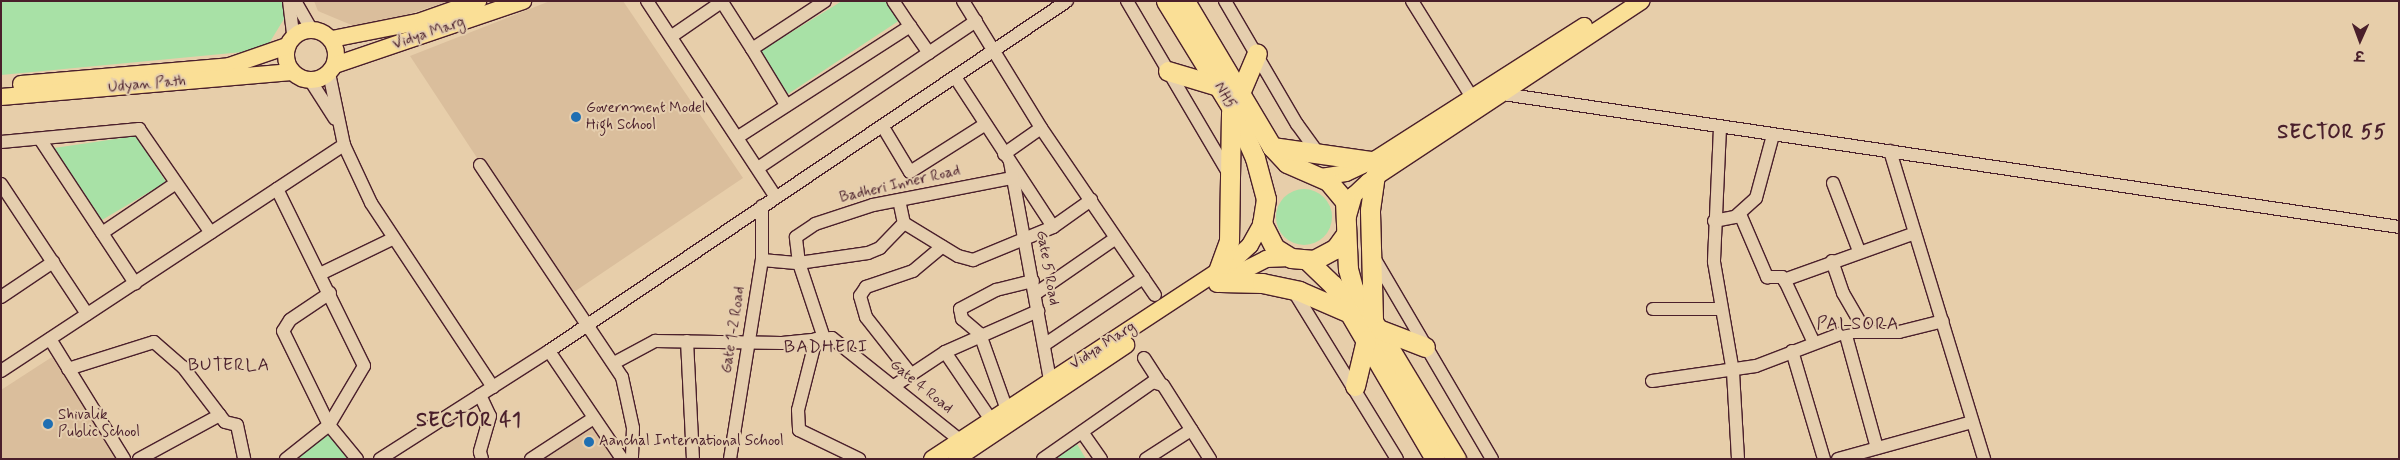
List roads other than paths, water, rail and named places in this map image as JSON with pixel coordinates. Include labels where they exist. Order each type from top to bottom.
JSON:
[{"type":"highway","name":"NH5","points":[[1166,1],[1218,86],[1235,100],[1272,148],[1315,176],[1345,201],[1348,216]]},
{"type":"highway","name":"NH5","points":[[1185,1],[1235,100],[1256,158],[1266,198],[1262,223]]},
{"type":"highway","points":[[1257,53],[1235,100],[1229,241],[1219,276],[1293,290],[1350,312],[1373,330],[1456,459]]},
{"type":"highway","points":[[1168,71],[1218,86]]},
{"type":"highway","points":[[1272,148],[1320,155],[1374,169],[1370,210],[1373,330],[1355,386]]},
{"type":"highway","points":[[1348,216],[1345,234],[1353,288],[1435,459]]},
{"type":"highway","points":[[1262,223],[1275,248],[1299,259],[1333,284],[1350,312]]},
{"type":"highway","points":[[1299,259],[1335,249],[1345,234]]},
{"type":"highway","points":[[1373,330],[1426,347]]},
{"type":"main road","name":"Vidya Marg","points":[[332,39],[418,22],[478,1]]},
{"type":"main road","name":"Vidya Marg","points":[[332,69],[522,1]]},
{"type":"main road","points":[[1348,216],[1354,195],[1374,169],[1473,99],[1499,89],[1622,1]]},
{"type":"main road","points":[[1315,176],[1374,169],[1641,1]]},
{"type":"main road","points":[[312,29],[332,39],[332,69],[310,80],[292,72],[290,41],[312,29]]},
{"type":"main road","name":"Udyan Path","points":[[1,86],[229,66],[290,41]]},
{"type":"main road","name":"Udyan Path","points":[[1,97],[292,72]]},
{"type":"main road","name":"Vidya Marg","points":[[956,459],[1219,276],[1250,245],[1262,223]]},
{"type":"main road","name":"Vidya Marg","points":[[932,459],[1050,381],[1219,276],[1266,259],[1299,259]]},
{"type":"street","points":[[289,1],[290,41]]},
{"type":"street","points":[[295,1],[312,29]]},
{"type":"street","points":[[647,1],[738,136],[775,196]]},
{"type":"street","points":[[752,49],[825,1]]},
{"type":"street","points":[[893,1],[929,52]]},
{"type":"street","points":[[963,1],[1041,128],[1155,295]]},
{"type":"street","points":[[380,459],[588,325],[775,196],[883,127],[1067,1]]},
{"type":"street","points":[[1127,1],[1232,179]]},
{"type":"street","points":[[1225,1],[1257,53],[1296,124],[1320,155]]},
{"type":"street","points":[[1412,1],[1473,99]]},
{"type":"street","points":[[672,36],[722,2],[786,105]]},
{"type":"street","points":[[758,168],[976,21]]},
{"type":"street","points":[[738,136],[910,26]]},
{"type":"street","points":[[332,69],[338,126],[344,145],[392,239],[493,387]]},
{"type":"street","points":[[955,77],[984,125],[1053,227]]},
{"type":"street","points":[[310,80],[338,126]]},
{"type":"street","points":[[1499,89],[1720,128],[1890,150],[2399,227]]},
{"type":"street","points":[[883,127],[910,172],[984,125]]},
{"type":"street","points":[[1007,158],[1041,128]]},
{"type":"street","points":[[1720,128],[1714,221],[1721,309],[1732,372],[1738,459]]},
{"type":"street","points":[[1,142],[139,129],[210,233]]},
{"type":"street","points":[[1714,221],[1740,214],[1759,192],[1773,136]]},
{"type":"street","points":[[40,139],[134,283]]},
{"type":"street","points":[[1,371],[344,145]]},
{"type":"street","points":[[1890,150],[1984,459]]},
{"type":"street","name":"Gate 5 Road","points":[[1007,158],[1025,240],[1050,381]]},
{"type":"street","points":[[480,165],[614,363],[626,389],[632,459]]},
{"type":"street","name":"Badheri Inner Road","points":[[820,338],[795,245],[802,231],[848,212],[1012,178]]},
{"type":"street","points":[[102,232],[176,183]]},
{"type":"street","points":[[1833,183],[1859,252]]},
{"type":"street","points":[[1,184],[87,314]]},
{"type":"street","points":[[277,189],[330,293],[364,366],[329,424],[286,459]]},
{"type":"street","points":[[899,200],[904,224],[942,246],[973,260],[1053,227],[1091,200]]},
{"type":"street","name":"Gate 1-2 Road","points":[[730,459],[747,343],[762,260],[762,206]]},
{"type":"street","points":[[1740,214],[1767,277],[1784,280],[1915,232]]},
{"type":"street","points":[[762,260],[799,263],[868,253],[880,248],[904,224]]},
{"type":"street","points":[[1007,410],[980,334],[962,319],[960,309],[996,290],[1034,287],[1116,238]]},
{"type":"street","points":[[320,274],[392,239]]},
{"type":"street","points":[[910,373],[866,317],[860,296],[866,287],[917,269],[942,246]]},
{"type":"street","points":[[1372,254],[1492,459]]},
{"type":"street","points":[[1832,261],[1844,293],[1865,331]]},
{"type":"street","points":[[2,294],[53,262]]},
{"type":"street","points":[[1044,345],[1143,278]]},
{"type":"street","points":[[1784,280],[1814,343]]},
{"type":"street","points":[[1293,290],[1355,386],[1397,459]]},
{"type":"street","points":[[330,293],[290,320],[283,331],[329,424],[357,459]]},
{"type":"street","points":[[1653,310],[1721,309]]},
{"type":"street","points":[[894,386],[910,373],[945,352],[980,334],[1038,311]]},
{"type":"street","points":[[1652,382],[1732,372],[1845,332],[1899,332],[1943,321]]},
{"type":"street","points":[[1845,332],[1877,448]]},
{"type":"street","points":[[820,338],[798,410],[799,430],[840,455],[859,459]]},
{"type":"street","name":"Gate 4 Road","points":[[614,363],[648,342],[747,343],[820,338],[840,341],[961,441]]},
{"type":"street","points":[[50,339],[124,459]]},
{"type":"street","points":[[68,369],[154,342],[183,368],[220,416],[237,425],[244,459]]},
{"type":"street","points":[[687,342],[693,459]]},
{"type":"street","points":[[549,351],[622,459]]},
{"type":"street","points":[[945,352],[992,420]]},
{"type":"street","points":[[1792,352],[1824,459]]},
{"type":"street","points":[[1144,358],[1210,459]]},
{"type":"street","points":[[1043,459],[1141,390],[1160,383]]},
{"type":"street","points":[[480,395],[490,416],[480,452],[482,459]]},
{"type":"street","points":[[139,459],[220,416]]},
{"type":"street","points":[[532,459],[594,418]]},
{"type":"street","points":[[1838,459],[1972,422]]},
{"type":"street","points":[[1146,459],[1191,430]]},
{"type":"street","points":[[1082,432],[1101,459]]},
{"type":"place","name":"Government Model High School","points":[[576,117]]},
{"type":"place","name":"Shivalik Public School","points":[[48,424]]},
{"type":"place","name":"Aanchal International School","points":[[589,442]]},
{"type":"district","name":"SECTOR 55","points":[[2332,132]]},
{"type":"district","name":"PALSORA","points":[[1858,324]]},
{"type":"district","name":"BADHERI","points":[[826,347]]},
{"type":"district","name":"BUTERLA","points":[[229,365]]},
{"type":"district","name":"SECTOR 41","points":[[469,420]]}]
